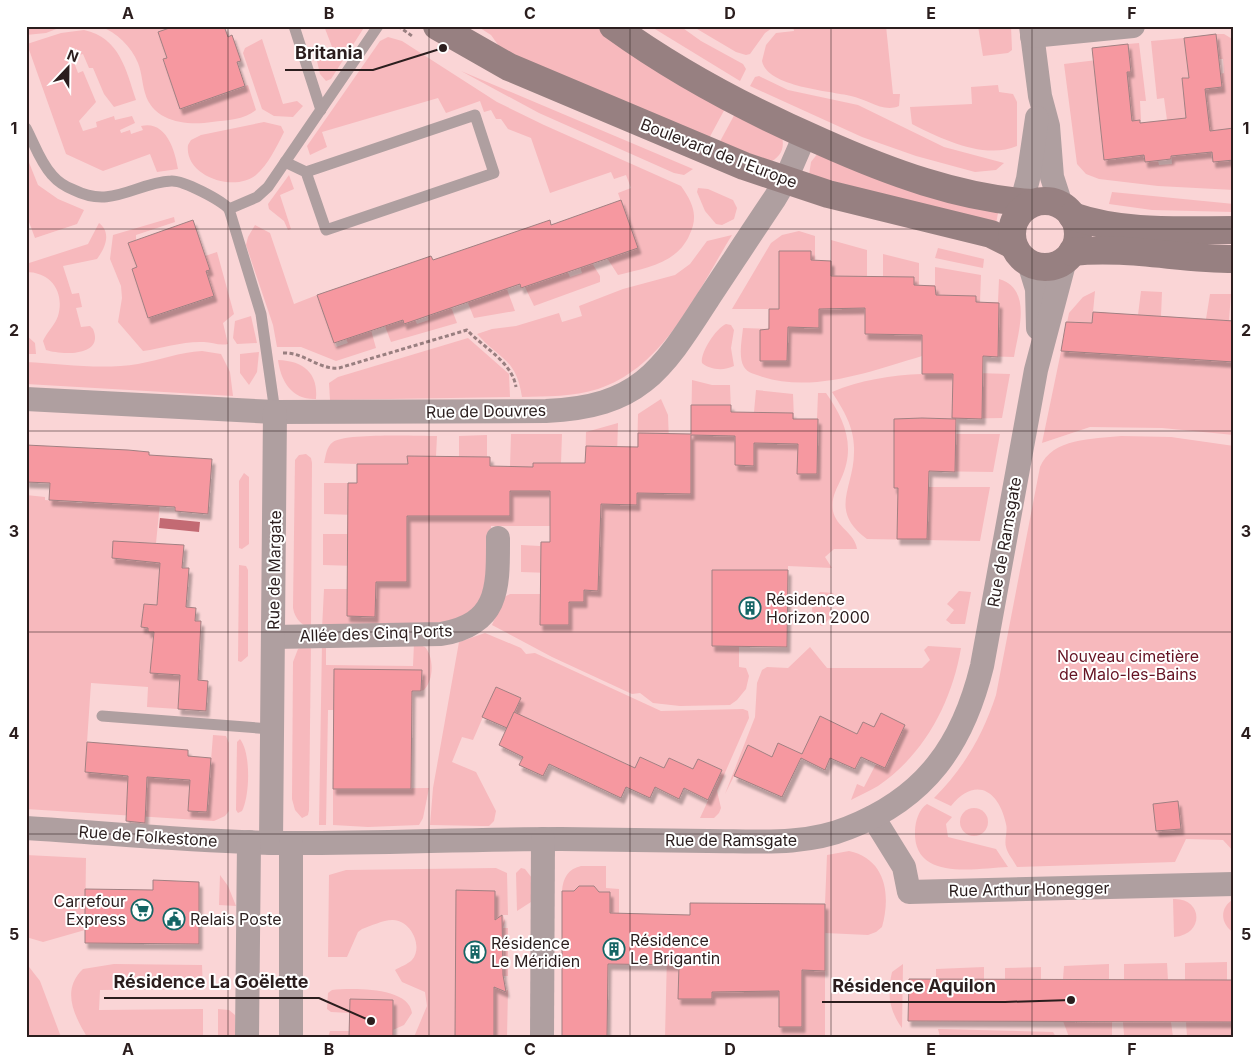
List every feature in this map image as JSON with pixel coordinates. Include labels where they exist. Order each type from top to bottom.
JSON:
[{"type":"street","name":"Boulevard de l'Europe","points":[[437,26],[508,67],[732,162],[844,199],[1003,238],[1021,254]]},
{"type":"street","points":[[613,26],[712,90],[805,135],[878,166],[977,196],[1025,206],[1045,201],[1096,224],[1124,228],[1234,230]]},
{"type":"street","points":[[1069,256],[1076,244],[1078,232],[1052,177],[1048,126],[1040,96],[1032,31],[1133,26]]},
{"type":"street","points":[[1040,96],[1025,206],[1012,228],[1021,254],[1047,267],[1069,256],[1114,250],[1191,258],[1234,260]]},
{"type":"street","name":"Rue de Douvres","points":[[26,399],[275,412],[546,411],[590,406],[616,398],[643,382],[668,360],[785,181],[805,135]]},
{"type":"street","name":"Rue de Ramsgate","points":[[1021,254],[1034,274],[1038,298],[1036,370]]},
{"type":"street","name":"Rue de Ramsgate","points":[[270,843],[543,839],[783,842],[839,832],[873,817],[901,800],[929,774],[958,736],[971,707],[982,666],[1036,370],[1069,256]]},
{"type":"street","name":"Rue de Margate","points":[[247,1037],[270,843],[275,412]]},
{"type":"street","name":"Allée des Cinq Ports","points":[[273,637],[441,634],[458,631],[477,621],[484,615],[493,601],[498,579],[498,538]]},
{"type":"street","name":"Rue Arthur Honegger","points":[[873,817],[906,871],[909,892],[1234,884]]},
{"type":"street","name":"Rue de Folkestone","points":[[26,828],[270,843]]},
{"type":"street","points":[[542,1037],[543,839]]},
{"type":"street","name":"Rue de Margate","points":[[270,843],[291,1037]]},
{"type":"lane","points":[[294,26],[321,110]]},
{"type":"lane","points":[[230,209],[263,193],[378,26]]},
{"type":"lane","points":[[285,162],[306,172],[475,115],[494,173],[326,230],[306,172]]},
{"type":"lane","points":[[26,128],[52,175],[76,192],[87,196],[111,197],[176,181],[221,202],[230,209],[261,314],[275,412]]},
{"type":"lane","points":[[102,716],[271,729]]},
{"type":"path","points":[[268,354],[297,354],[332,368],[468,330],[509,369],[515,382],[517,396]]},
{"type":"green space","points":[[26,26],[64,26],[46,33],[26,35]]},
{"type":"green space","points":[[100,26],[175,26],[167,58],[163,59],[180,109],[248,85],[256,110],[241,118],[202,123],[182,122],[163,116],[149,103],[139,67],[132,51],[118,36]]},
{"type":"green space","points":[[324,26],[365,26],[331,79],[326,81],[320,74],[317,61],[334,52]]},
{"type":"green space","points":[[477,26],[601,26],[727,105],[707,142],[501,49],[491,35]]},
{"type":"green space","points":[[650,26],[680,26],[701,41],[743,64],[746,69],[740,81]]},
{"type":"green space","points":[[692,26],[775,26],[765,33],[750,54],[746,55],[736,52]]},
{"type":"green space","points":[[793,26],[886,26],[893,94],[900,94],[899,106],[893,108],[881,107],[851,96],[815,90],[775,77],[766,70],[762,61],[766,45],[776,33],[794,31]]},
{"type":"green space","points":[[978,26],[1011,26],[1012,50],[1008,53],[983,56]]},
{"type":"green space","points":[[84,30],[106,40],[114,48],[125,67],[136,100],[114,107],[104,94],[93,68],[89,68],[83,54],[72,57],[78,73],[83,71],[96,102],[79,121],[83,131],[97,127],[96,122],[114,116],[115,120],[132,116],[135,123],[120,130],[121,133],[130,130],[131,134],[143,130],[141,126],[150,125],[157,128],[163,132],[172,145],[178,169],[157,172],[150,154],[103,171],[66,154],[27,44],[61,33]]},
{"type":"green space","points":[[1216,34],[1224,34],[1234,40],[1234,128],[1210,131],[1167,120],[1164,98],[1157,99],[1151,41],[1184,38],[1187,62],[1192,77],[1182,78],[1184,92],[1222,87],[1220,74],[1224,73],[1223,59],[1219,59]]},
{"type":"green space","points":[[388,37],[402,41],[497,102],[681,186],[689,198],[694,216],[692,229],[683,245],[668,259],[649,267],[618,275],[607,258],[637,247],[618,193],[631,188],[626,175],[614,179],[611,172],[550,193],[531,138],[508,129],[501,119],[496,119],[491,110],[484,112],[480,101],[446,113],[438,98],[322,132],[327,147],[310,155],[307,146],[380,41]]},
{"type":"green space","points":[[262,39],[283,104],[297,101],[303,106],[293,117],[274,116],[262,109],[243,53],[245,48]]},
{"type":"green space","points":[[1139,43],[1146,101],[1140,101],[1141,120],[1126,122],[1125,126],[1101,128],[1104,159],[1144,152],[1145,162],[1158,161],[1159,165],[1172,164],[1171,152],[1187,155],[1212,152],[1213,162],[1234,160],[1234,190],[1158,186],[1099,179],[1086,174],[1077,164],[1064,64],[1097,60],[1131,72],[1128,44]]},
{"type":"green space","points":[[461,71],[693,169],[684,175],[674,173],[539,113]]},
{"type":"green space","points":[[759,76],[788,90],[858,105],[944,147],[1004,163],[996,170],[975,172],[916,156],[862,137],[750,86],[755,77]]},
{"type":"green space","points":[[998,85],[999,92],[1013,94],[1017,102],[1017,146],[991,151],[977,149],[936,136],[912,124],[910,107],[972,104],[971,87]]},
{"type":"green space","points":[[737,110],[782,137],[781,153],[776,159],[768,163],[717,147]]},
{"type":"green space","points":[[264,122],[281,126],[284,132],[268,161],[256,175],[247,180],[224,182],[212,178],[202,173],[189,156],[188,145],[191,140],[201,135]]},
{"type":"green space","points":[[818,153],[998,213],[996,224],[809,175],[811,162]]},
{"type":"green space","points":[[26,155],[38,185],[58,199],[84,210],[77,224],[35,238],[26,214]]},
{"type":"green space","points":[[289,175],[294,189],[280,195],[291,229],[288,230],[284,221],[269,209],[268,204]]},
{"type":"green space","points":[[698,188],[708,189],[733,200],[737,208],[734,219],[722,225],[716,224],[705,211],[697,192]]},
{"type":"green space","points":[[1112,192],[1234,204],[1234,212],[1152,210],[1109,204]]},
{"type":"green space","points":[[174,217],[175,222],[136,235],[136,240],[128,243],[137,267],[132,269],[148,318],[214,296],[205,271],[210,269],[205,256],[217,252],[234,314],[223,323],[228,344],[188,343],[143,351],[118,322],[122,298],[121,286],[110,259],[113,235]]},
{"type":"green space","points":[[99,223],[105,231],[106,241],[97,259],[63,266],[72,294],[79,293],[82,307],[76,308],[81,327],[90,326],[93,329],[95,338],[93,345],[80,352],[71,353],[46,350],[43,341],[58,316],[60,307],[58,292],[54,285],[43,276],[26,272],[26,264],[88,244]]},
{"type":"green space","points":[[255,225],[270,233],[294,304],[317,295],[336,347],[348,343],[346,339],[371,330],[376,348],[336,361],[301,347],[277,347],[273,325],[246,245]]},
{"type":"green space","points":[[799,231],[815,236],[815,261],[831,261],[831,240],[867,250],[867,284],[883,285],[883,254],[919,263],[919,285],[935,285],[935,267],[981,275],[980,302],[998,302],[999,279],[1010,284],[1016,292],[1020,301],[1021,312],[1014,357],[978,356],[976,373],[1010,374],[1002,418],[949,419],[949,434],[1000,434],[993,472],[922,471],[922,487],[990,487],[980,541],[867,539],[855,528],[849,518],[846,498],[853,465],[853,435],[848,420],[832,392],[876,379],[922,374],[922,356],[862,374],[821,382],[800,383],[780,381],[753,374],[744,367],[741,353],[743,328],[768,329],[769,309],[732,309],[771,243],[782,235]]},
{"type":"green space","points":[[732,235],[692,303],[661,346],[642,364],[622,378],[598,389],[570,395],[522,397],[516,374],[511,367],[477,334],[492,329],[516,326],[559,313],[562,322],[582,316],[579,306],[623,289],[675,275],[690,264],[707,241]]},
{"type":"green space","points":[[938,248],[984,259],[983,268],[935,258]]},
{"type":"green space","points":[[592,263],[600,276],[600,282],[534,306],[525,287],[566,268],[570,277],[582,273],[580,267]]},
{"type":"green space","points":[[505,284],[515,311],[474,318],[466,298]]},
{"type":"green space","points":[[1095,291],[1093,312],[1138,315],[1141,291],[1162,292],[1161,316],[1206,319],[1210,294],[1231,294],[1229,320],[1234,320],[1234,435],[1162,428],[1090,427],[1042,443],[1069,313],[1083,297]]},
{"type":"green space","points":[[451,307],[457,323],[391,342],[385,326],[403,320],[404,324],[415,320],[417,324],[429,320],[428,316]]},
{"type":"green space","points":[[251,316],[257,343],[237,344],[233,338],[235,321]]},
{"type":"green space","points":[[726,324],[731,325],[734,330],[731,348],[734,366],[722,369],[709,367],[702,363],[706,347],[713,335]]},
{"type":"green space","points":[[26,335],[35,343],[36,354],[26,354]]},
{"type":"green space","points":[[468,338],[509,374],[510,397],[330,400],[329,383],[338,377]]},
{"type":"green space","points":[[202,351],[221,354],[230,372],[233,396],[26,384],[26,362],[82,366],[124,366]]},
{"type":"green space","points":[[259,352],[257,372],[249,385],[240,373],[240,354]]},
{"type":"green space","points":[[278,360],[302,366],[312,375],[315,382],[316,399],[300,396],[289,388],[282,376]]},
{"type":"green space","points":[[692,380],[712,385],[730,385],[731,412],[754,412],[756,390],[793,394],[794,419],[817,419],[818,393],[826,393],[843,424],[848,445],[845,467],[834,494],[833,511],[835,517],[856,543],[857,549],[834,549],[825,557],[832,568],[788,566],[788,570],[712,646],[739,646],[739,667],[746,668],[749,676],[746,689],[730,705],[680,706],[653,703],[640,693],[632,694],[552,657],[492,625],[504,597],[510,594],[549,594],[550,573],[521,572],[521,545],[540,546],[541,542],[550,542],[550,526],[491,526],[490,592],[461,621],[322,629],[324,589],[347,589],[347,586],[355,586],[356,566],[323,565],[323,534],[356,534],[356,515],[324,514],[324,483],[357,483],[357,464],[324,463],[328,449],[333,442],[340,439],[366,436],[437,436],[436,456],[439,456],[439,466],[459,465],[459,436],[487,435],[487,456],[490,457],[490,466],[510,467],[511,434],[562,434],[561,463],[585,471],[586,432],[618,423],[617,455],[637,455],[638,414],[661,399],[668,415],[669,442],[691,443]]},
{"type":"green space","name":"Nouveau cimetière de Malo-les-Bains","points":[[1121,436],[1171,437],[1234,446],[1234,852],[1223,840],[1186,839],[1175,862],[1017,867],[1006,847],[1006,827],[1003,812],[992,795],[985,791],[969,791],[951,806],[934,798],[955,775],[979,737],[996,695],[1040,467],[1046,457],[1064,445],[1086,439]]},
{"type":"green space","points":[[306,454],[311,458],[312,463],[311,628],[299,621],[293,608],[295,460],[299,455]]},
{"type":"green space","points":[[244,473],[249,477],[249,544],[242,549],[239,548],[239,481]]},
{"type":"green space","points":[[83,483],[160,503],[156,543],[130,542],[129,559],[160,563],[157,605],[144,605],[142,627],[148,628],[148,632],[164,633],[169,657],[152,656],[150,673],[180,675],[178,709],[147,707],[148,687],[91,683],[85,772],[128,776],[146,807],[147,777],[190,780],[189,810],[207,812],[213,735],[226,736],[229,743],[229,811],[225,816],[214,821],[26,809],[26,495],[45,497],[45,500],[82,503]]},
{"type":"green space","points":[[239,565],[246,566],[248,570],[248,656],[241,662],[238,661]]},
{"type":"green space","points":[[959,591],[971,592],[965,624],[951,624],[946,620],[954,610],[947,604]]},
{"type":"green space","points":[[820,592],[833,593],[835,596],[827,605],[835,613],[822,626],[815,621],[812,611],[813,599]]},
{"type":"green space","points":[[485,633],[521,648],[526,654],[535,653],[661,711],[743,709],[748,711],[749,718],[717,791],[721,808],[719,813],[714,818],[700,818],[722,770],[698,759],[693,769],[669,758],[664,768],[640,757],[635,768],[539,724],[513,716],[521,698],[496,687],[473,740],[462,737],[452,762],[476,772],[496,811],[494,821],[489,826],[430,825],[433,788],[459,642]]},
{"type":"green space","points":[[311,643],[309,810],[308,815],[302,818],[295,810],[292,799],[293,662],[298,649]]},
{"type":"green space","points":[[322,643],[326,643],[326,665],[413,666],[414,643],[425,647],[428,651],[432,668],[430,680],[424,690],[421,691],[422,671],[334,710],[328,710],[326,825],[319,825]]},
{"type":"green space","points":[[928,646],[961,648],[951,688],[933,726],[922,743],[909,759],[878,786],[851,800],[857,784],[864,787],[876,764],[861,757],[831,758],[825,770],[800,758],[782,797],[734,776],[725,794],[755,717],[757,683],[762,670],[767,667],[788,668],[810,647],[827,668],[922,668],[930,660],[924,650]]},
{"type":"green space","points":[[240,739],[244,745],[248,764],[248,785],[245,804],[242,811],[238,813],[236,810],[237,742]]},
{"type":"green space","points":[[429,788],[423,818],[419,825],[368,827],[333,825],[333,789]]},
{"type":"green space","points":[[927,804],[952,817],[946,824],[948,837],[996,849],[1008,867],[949,869],[935,865],[924,858],[917,847],[915,831],[918,816]]},
{"type":"green space","points":[[974,808],[984,812],[988,822],[984,832],[974,836],[964,832],[960,822],[964,812]]},
{"type":"green space","points":[[849,851],[861,855],[878,870],[883,880],[885,891],[885,915],[882,927],[868,935],[825,933],[825,1037],[665,1037],[668,915],[690,915],[690,903],[825,904],[827,855]]},
{"type":"green space","points":[[26,855],[86,858],[85,930],[43,942],[26,937]]},
{"type":"green space","points":[[606,866],[606,888],[619,889],[619,914],[610,913],[610,892],[599,892],[594,886],[579,886],[574,891],[562,891],[567,875],[576,867]]},
{"type":"green space","points":[[496,868],[507,873],[508,915],[503,915],[505,921],[503,928],[508,928],[508,976],[503,976],[503,991],[508,990],[507,1037],[414,1037],[427,1006],[425,992],[402,982],[395,970],[412,960],[416,948],[413,934],[399,921],[385,921],[362,929],[358,932],[347,957],[328,957],[329,875],[346,870]]},
{"type":"green space","points":[[521,868],[525,869],[532,878],[531,902],[517,911],[516,873]]},
{"type":"green space","points":[[220,875],[228,886],[236,906],[219,905]]},
{"type":"green space","points":[[1173,899],[1183,900],[1190,904],[1196,916],[1191,930],[1174,937]]},
{"type":"green space","points":[[1234,899],[1234,933],[1226,925],[1223,916],[1226,906]]},
{"type":"green space","points":[[1227,962],[1227,980],[1185,980],[1185,963]]},
{"type":"green space","points":[[26,963],[40,981],[61,1037],[26,1037]]},
{"type":"green space","points":[[1167,963],[1168,980],[1124,979],[1124,964]]},
{"type":"green space","points":[[114,964],[202,965],[203,989],[100,990],[99,1010],[203,1009],[203,1037],[87,1037],[74,1011],[71,994],[73,985],[76,977],[83,969]]},
{"type":"green space","points":[[903,964],[902,1028],[894,1015],[890,1002],[890,988],[892,972]]},
{"type":"green space","points":[[1109,964],[1109,979],[1063,979],[1064,966]]},
{"type":"green space","points":[[984,967],[984,979],[936,979],[936,969]]},
{"type":"green space","points":[[1041,967],[1041,979],[1005,979],[1005,968]]},
{"type":"green space","points":[[353,989],[391,994],[409,1004],[412,1013],[404,1025],[393,1030],[392,1037],[328,1037],[330,1031],[349,1031],[350,1013],[331,1012],[327,1009],[328,993],[332,990]]},
{"type":"green space","points":[[218,1009],[229,1010],[235,1015],[236,1037],[218,1037]]},
{"type":"green space","points":[[1063,1021],[1112,1022],[1112,1037],[1069,1037]]},
{"type":"green space","points":[[1123,1022],[1171,1022],[1173,1037],[1124,1035]]},
{"type":"green space","points":[[1186,1022],[1232,1022],[1233,1037],[1187,1037]]},
{"type":"green space","points":[[938,1029],[1053,1032],[1056,1037],[940,1037]]},
{"type":"shaded area","points":[[160,518],[200,522],[199,532],[159,528]]},
{"type":"building","points":[[175,26],[224,26],[228,37],[232,35],[241,61],[237,62],[245,86],[180,109],[163,59],[167,58],[158,32]]},
{"type":"building","points":[[1216,34],[1222,87],[1205,89],[1210,131],[1234,128],[1234,160],[1213,162],[1212,152],[1171,156],[1171,159],[1145,162],[1144,155],[1104,160],[1092,48],[1128,44],[1131,72],[1127,72],[1132,121],[1140,120],[1140,123],[1186,118],[1182,78],[1189,78],[1184,38]]},
{"type":"building","points":[[621,200],[638,248],[521,288],[520,284],[404,324],[403,320],[334,343],[317,295],[431,256],[433,260],[550,220],[551,225]]},
{"type":"building","points":[[193,220],[210,270],[206,271],[214,296],[148,318],[132,269],[137,267],[128,243]]},
{"type":"building","points":[[779,251],[811,251],[811,260],[831,261],[831,276],[914,277],[914,285],[935,286],[936,295],[976,296],[976,302],[999,303],[998,357],[983,356],[982,419],[952,418],[953,374],[922,374],[922,335],[865,334],[865,308],[819,309],[819,328],[788,327],[787,361],[760,361],[760,330],[769,329],[769,309],[779,309]]},
{"type":"building","points":[[1093,312],[1234,321],[1234,362],[1061,351],[1066,322],[1092,323]]},
{"type":"building","points":[[691,405],[731,405],[731,412],[793,413],[793,419],[818,419],[817,474],[797,474],[798,444],[754,443],[754,466],[735,465],[735,436],[691,435],[691,494],[637,493],[637,505],[601,504],[598,591],[584,590],[584,602],[569,602],[569,625],[540,625],[541,542],[550,542],[550,491],[510,491],[510,516],[407,516],[407,582],[376,582],[375,617],[347,616],[348,483],[357,483],[357,464],[408,464],[407,456],[490,457],[490,466],[533,467],[533,463],[585,463],[586,446],[638,447],[638,433],[691,434]]},
{"type":"building","points":[[894,419],[956,419],[955,472],[929,471],[927,539],[897,539],[898,488],[894,488]]},
{"type":"building","points":[[26,445],[128,450],[149,452],[149,455],[212,459],[208,514],[175,511],[175,507],[49,500],[50,483],[26,482]]},
{"type":"building","points":[[113,541],[184,545],[182,568],[189,568],[186,607],[196,608],[195,621],[201,621],[198,680],[208,681],[206,711],[178,709],[180,675],[150,673],[154,632],[148,632],[148,628],[141,627],[144,604],[157,605],[160,563],[112,558]]},
{"type":"building","name":"Résidence Horizon 2000","points":[[712,570],[788,570],[787,647],[712,646]]},
{"type":"building","points":[[334,669],[422,670],[421,691],[412,691],[411,789],[333,789]]},
{"type":"building","points":[[496,687],[521,698],[507,728],[482,717]]},
{"type":"building","points":[[514,712],[635,768],[640,757],[664,768],[669,758],[693,769],[698,759],[722,770],[708,800],[684,788],[679,799],[655,787],[650,798],[626,787],[621,798],[549,764],[543,776],[519,765],[523,757],[499,745]]},
{"type":"building","points":[[881,713],[905,725],[885,768],[861,757],[855,769],[830,758],[825,770],[801,758],[782,797],[734,776],[748,745],[772,757],[778,743],[802,754],[820,716],[857,734],[863,722],[874,727]]},
{"type":"building","points":[[87,742],[188,750],[188,756],[211,758],[207,812],[188,811],[190,780],[147,777],[145,823],[126,821],[128,776],[85,772]]},
{"type":"building","points":[[1178,801],[1181,829],[1156,831],[1153,804]]},
{"type":"building","name":"Carrefour Express","points":[[153,880],[199,882],[199,944],[85,943],[85,889],[153,890]]},
{"type":"building","points":[[579,886],[594,886],[599,892],[610,892],[610,913],[690,915],[690,903],[825,904],[825,971],[802,970],[802,1027],[779,1027],[779,991],[712,992],[712,999],[678,999],[679,965],[608,964],[607,1037],[562,1037],[562,891],[574,891]]},
{"type":"building","name":"Résidence Le Méridien","points":[[456,890],[495,891],[495,920],[502,915],[503,975],[506,992],[494,987],[494,1037],[455,1037]]},
{"type":"building","points":[[909,979],[1234,980],[1234,1022],[908,1021]]},
{"type":"building","points":[[350,999],[393,1000],[393,1037],[349,1037]]},
{"type":"place","name":"Britania","points":[[443,48]]},
{"type":"place","name":"Résidence Horizon 2000","points":[[750,608]]},
{"type":"place","name":"Carrefour Express","points":[[142,910]]},
{"type":"place","name":"Relais Poste","points":[[174,919]]},
{"type":"place","name":"Résidence Le Brigantin","points":[[614,949]]},
{"type":"place","name":"Résidence Le Méridien","points":[[475,952]]},
{"type":"place","name":"Résidence Aquilon","points":[[1071,1000]]},
{"type":"place","name":"Résidence La Goëlette","points":[[371,1021]]}]
